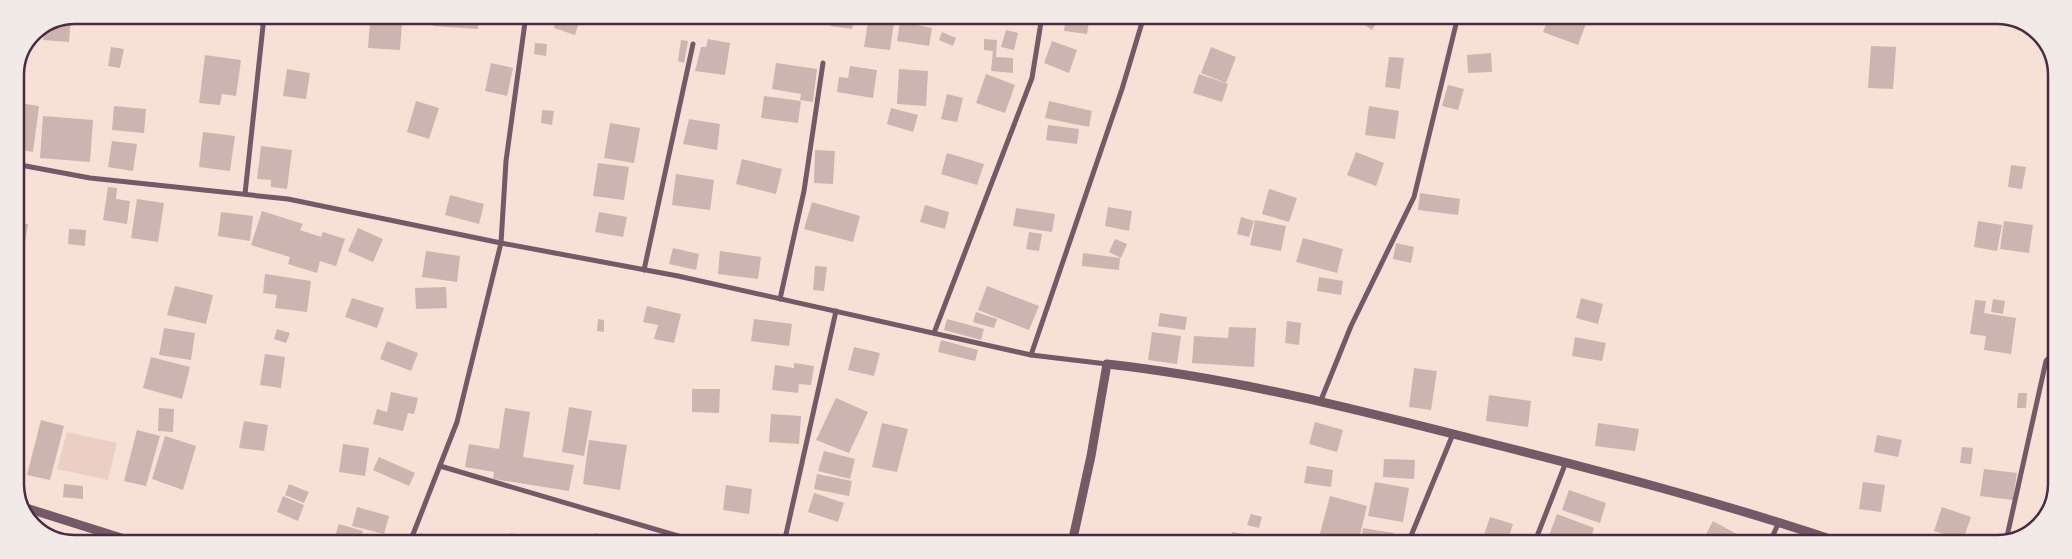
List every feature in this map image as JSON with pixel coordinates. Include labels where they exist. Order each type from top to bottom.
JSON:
[{"type":"street","points":[[245,194],[262,24]]},
{"type":"street","points":[[413,535],[457,422],[501,243],[506,161],[525,24]]},
{"type":"street","points":[[934,333],[1032,78],[1041,24]]},
{"type":"street","points":[[1031,355],[1122,89],[1142,24]]},
{"type":"street","points":[[1321,400],[1351,326],[1414,197],[1456,24]]},
{"type":"street","points":[[644,270],[693,44]]},
{"type":"street","points":[[780,299],[804,190],[823,63]]},
{"type":"street","points":[[24,166],[90,178],[288,199],[644,270],[1031,355],[1165,370],[1321,400],[1566,462],[1780,522],[1818,535]]},
{"type":"street","points":[[786,535],[836,311]]},
{"type":"street","points":[[2007,534],[2048,359]]},
{"type":"street","points":[[1074,535],[1091,456],[1107,364]]},
{"type":"street","points":[[1411,535],[1453,434]]},
{"type":"street","points":[[1538,535],[1566,462]]},
{"type":"street","points":[[440,466],[675,535]]},
{"type":"street","points":[[31,509],[112,535]]},
{"type":"street","points":[[1774,535],[1780,522]]},
{"type":"shaded area","points":[[67,432],[117,443],[108,480],[57,469]]},
{"type":"building","points":[[70,24],[69,42],[43,40],[46,32]]},
{"type":"building","points":[[370,24],[402,24],[400,50],[368,48]]},
{"type":"building","points":[[433,24],[478,24],[478,29],[433,26]]},
{"type":"building","points":[[555,24],[578,24],[575,35],[554,28]]},
{"type":"building","points":[[830,24],[853,24],[852,29],[830,26]]},
{"type":"building","points":[[868,24],[894,24],[890,50],[864,47]]},
{"type":"building","points":[[900,24],[932,28],[929,46],[897,41]]},
{"type":"building","points":[[1065,24],[1089,24],[1087,34],[1064,31]]},
{"type":"building","points":[[1363,24],[1376,24],[1372,30]]},
{"type":"building","points":[[1546,24],[1586,24],[1578,45],[1543,32]]},
{"type":"building","points":[[1006,30],[1018,33],[1014,50],[1001,47]]},
{"type":"building","points":[[942,32],[956,38],[953,46],[939,40]]},
{"type":"building","points":[[708,39],[730,43],[725,75],[695,71],[701,47],[706,47]]},
{"type":"building","points":[[984,39],[997,40],[996,57],[1013,58],[1013,73],[991,71],[993,51],[984,50]]},
{"type":"building","points":[[681,40],[688,41],[684,63],[678,61]]},
{"type":"building","points":[[1052,41],[1077,50],[1069,73],[1044,63]]},
{"type":"building","points":[[535,43],[547,44],[546,56],[534,54]]},
{"type":"building","points":[[1871,46],[1896,47],[1893,89],[1868,88]]},
{"type":"building","points":[[111,47],[124,49],[120,68],[108,66]]},
{"type":"building","points":[[1211,47],[1236,57],[1226,83],[1201,73]]},
{"type":"building","points":[[1491,53],[1492,72],[1468,73],[1467,55]]},
{"type":"building","points":[[205,55],[241,60],[236,96],[222,94],[220,105],[199,103]]},
{"type":"building","points":[[1389,57],[1404,58],[1400,89],[1385,87]]},
{"type":"building","points":[[491,63],[513,68],[507,96],[485,91]]},
{"type":"building","points":[[776,63],[817,69],[813,102],[800,100],[801,94],[772,89]]},
{"type":"building","points":[[850,66],[877,70],[873,98],[837,92],[839,77],[848,78]]},
{"type":"building","points":[[287,69],[310,73],[306,99],[283,96]]},
{"type":"building","points":[[899,69],[928,71],[926,106],[897,104]]},
{"type":"building","points":[[986,74],[1015,85],[1005,113],[976,103]]},
{"type":"building","points":[[1199,74],[1228,84],[1222,102],[1193,93]]},
{"type":"building","points":[[1448,85],[1464,89],[1458,110],[1442,106]]},
{"type":"building","points":[[947,94],[963,98],[957,122],[941,119]]},
{"type":"building","points":[[764,96],[801,101],[798,123],[761,118]]},
{"type":"building","points":[[416,101],[439,108],[429,139],[407,132]]},
{"type":"building","points":[[1049,101],[1092,111],[1089,127],[1045,118]]},
{"type":"building","points":[[24,104],[39,106],[33,152],[24,150]]},
{"type":"building","points":[[114,106],[146,109],[144,133],[112,130]]},
{"type":"building","points":[[1369,106],[1399,111],[1395,139],[1365,135]]},
{"type":"building","points":[[891,108],[918,115],[913,132],[887,124]]},
{"type":"building","points":[[542,110],[554,111],[552,125],[541,123]]},
{"type":"building","points":[[43,116],[93,120],[90,162],[40,158]]},
{"type":"building","points":[[689,119],[720,124],[717,150],[683,144]]},
{"type":"building","points":[[610,123],[640,128],[634,163],[604,158]]},
{"type":"building","points":[[1048,125],[1079,129],[1077,144],[1046,140]]},
{"type":"building","points":[[203,132],[235,136],[230,171],[199,167]]},
{"type":"building","points":[[112,141],[137,144],[133,171],[108,167]]},
{"type":"building","points":[[261,146],[292,150],[287,189],[271,187],[271,180],[257,179]]},
{"type":"building","points":[[815,150],[835,151],[833,184],[814,183]]},
{"type":"building","points":[[1356,152],[1384,163],[1376,186],[1347,175]]},
{"type":"building","points":[[947,153],[984,164],[977,185],[941,174]]},
{"type":"building","points":[[742,159],[782,169],[776,194],[736,184]]},
{"type":"building","points":[[598,163],[629,167],[624,200],[593,196]]},
{"type":"building","points":[[2011,165],[2026,167],[2022,189],[2008,187]]},
{"type":"building","points":[[676,174],[714,180],[710,210],[672,205]]},
{"type":"building","points":[[108,187],[117,188],[116,199],[130,201],[127,224],[103,220]]},
{"type":"building","points":[[1269,189],[1297,198],[1289,222],[1262,214]]},
{"type":"building","points":[[1420,193],[1460,199],[1458,215],[1418,210]]},
{"type":"building","points":[[450,195],[484,204],[479,224],[445,215]]},
{"type":"building","points":[[137,199],[164,203],[158,242],[131,238]]},
{"type":"building","points":[[812,202],[860,216],[853,242],[804,229]]},
{"type":"building","points":[[925,205],[949,212],[945,229],[920,222]]},
{"type":"building","points":[[1108,207],[1132,211],[1129,231],[1105,226]]},
{"type":"building","points":[[1016,208],[1055,214],[1052,232],[1013,226]]},
{"type":"building","points":[[262,211],[303,224],[300,230],[321,237],[323,232],[345,239],[336,266],[320,261],[317,273],[288,264],[290,257],[251,245]]},
{"type":"building","points":[[221,212],[253,216],[250,241],[218,236]]},
{"type":"building","points":[[599,212],[627,217],[623,237],[595,232]]},
{"type":"building","points":[[1241,217],[1254,221],[1249,237],[1237,234]]},
{"type":"building","points":[[1255,220],[1286,226],[1281,251],[1250,245]]},
{"type":"building","points":[[1978,221],[2002,225],[1997,251],[1974,247]]},
{"type":"building","points":[[2004,221],[2033,225],[2029,253],[2000,249]]},
{"type":"building","points":[[24,223],[28,224],[24,249]]},
{"type":"building","points":[[358,228],[383,239],[373,262],[348,251]]},
{"type":"building","points":[[69,229],[86,230],[85,246],[68,244]]},
{"type":"building","points":[[1029,232],[1042,234],[1039,251],[1026,249]]},
{"type":"building","points":[[1303,238],[1343,249],[1337,273],[1296,262]]},
{"type":"building","points":[[1115,239],[1127,244],[1121,258],[1109,252]]},
{"type":"building","points":[[1396,243],[1414,247],[1411,263],[1393,259]]},
{"type":"building","points":[[673,248],[699,254],[696,270],[669,264]]},
{"type":"building","points":[[426,251],[460,256],[457,282],[422,277]]},
{"type":"building","points":[[720,251],[761,257],[758,279],[718,274]]},
{"type":"building","points":[[1083,253],[1120,258],[1119,270],[1082,266]]},
{"type":"building","points":[[815,266],[827,267],[824,291],[813,290]]},
{"type":"building","points":[[265,274],[311,281],[307,312],[275,308],[277,295],[263,293]]},
{"type":"building","points":[[1319,277],[1343,281],[1341,295],[1317,291]]},
{"type":"building","points":[[175,286],[213,295],[206,324],[167,315]]},
{"type":"building","points":[[987,286],[1039,306],[1029,330],[978,310]]},
{"type":"building","points":[[446,287],[447,308],[416,309],[415,288]]},
{"type":"building","points":[[352,298],[384,308],[377,328],[345,317]]},
{"type":"building","points":[[1581,298],[1603,304],[1598,324],[1576,318]]},
{"type":"building","points":[[1993,299],[2005,301],[2003,314],[1991,312]]},
{"type":"building","points":[[1975,300],[1986,301],[1984,313],[2016,318],[2011,354],[1984,350],[1986,336],[1970,334]]},
{"type":"building","points":[[647,306],[681,314],[674,343],[654,339],[658,325],[643,322]]},
{"type":"building","points":[[976,312],[997,319],[994,328],[973,322]]},
{"type":"building","points":[[1160,313],[1187,317],[1185,330],[1158,326]]},
{"type":"building","points":[[598,319],[604,320],[604,332],[597,331]]},
{"type":"building","points":[[754,319],[792,324],[789,346],[751,341]]},
{"type":"building","points":[[947,319],[984,329],[981,340],[944,330]]},
{"type":"building","points":[[1287,321],[1301,323],[1299,345],[1285,343]]},
{"type":"building","points":[[1229,327],[1256,328],[1254,367],[1192,363],[1194,336],[1228,338]]},
{"type":"building","points":[[164,328],[195,333],[191,360],[159,355]]},
{"type":"building","points":[[277,329],[290,333],[286,343],[274,339]]},
{"type":"building","points":[[1152,332],[1181,336],[1177,364],[1148,360]]},
{"type":"building","points":[[1575,337],[1606,343],[1602,361],[1572,356]]},
{"type":"building","points":[[941,340],[978,350],[975,361],[938,352]]},
{"type":"building","points":[[387,341],[418,353],[411,371],[380,359]]},
{"type":"building","points":[[854,347],[880,353],[874,376],[848,370]]},
{"type":"building","points":[[265,354],[285,357],[281,388],[260,385]]},
{"type":"building","points":[[151,357],[190,367],[182,399],[143,388]]},
{"type":"building","points":[[794,363],[814,366],[811,385],[799,384],[798,393],[772,390],[775,365],[794,368]]},
{"type":"building","points":[[1414,368],[1437,371],[1431,410],[1409,407]]},
{"type":"building","points":[[692,389],[720,389],[719,413],[692,412]]},
{"type":"building","points":[[391,392],[418,398],[414,414],[408,413],[403,431],[373,424],[377,409],[387,412]]},
{"type":"building","points":[[2018,393],[2027,393],[2026,408],[2017,408]]},
{"type":"building","points":[[1489,395],[1531,401],[1528,427],[1486,421]]},
{"type":"building","points":[[836,398],[868,412],[849,453],[816,440]]},
{"type":"building","points":[[569,407],[592,411],[584,456],[562,452]]},
{"type":"building","points":[[159,408],[174,409],[173,432],[158,431]]},
{"type":"building","points":[[505,408],[530,412],[523,457],[574,465],[569,491],[493,479],[494,472],[465,467],[469,444],[499,449]]},
{"type":"building","points":[[771,414],[801,416],[799,444],[769,442]]},
{"type":"building","points":[[41,420],[64,426],[50,480],[27,475]]},
{"type":"building","points":[[244,421],[268,425],[264,451],[239,448]]},
{"type":"building","points":[[1315,422],[1343,430],[1337,452],[1309,444]]},
{"type":"building","points":[[882,423],[908,429],[897,472],[872,467]]},
{"type":"building","points":[[1598,423],[1639,429],[1635,451],[1595,446]]},
{"type":"building","points":[[137,430],[160,436],[146,486],[124,481]]},
{"type":"building","points":[[1877,435],[1902,440],[1898,457],[1874,452]]},
{"type":"building","points":[[165,436],[196,446],[183,490],[152,479]]},
{"type":"building","points":[[589,440],[627,445],[620,490],[583,484]]},
{"type":"building","points":[[343,444],[369,448],[365,476],[339,472]]},
{"type":"building","points":[[1962,447],[1973,448],[1971,464],[1960,463]]},
{"type":"building","points":[[824,451],[855,459],[850,479],[818,471]]},
{"type":"building","points":[[379,457],[415,473],[409,486],[373,470]]},
{"type":"building","points":[[1384,459],[1415,460],[1414,479],[1383,477]]},
{"type":"building","points":[[1307,466],[1333,470],[1331,487],[1304,483]]},
{"type":"building","points":[[1984,469],[2017,473],[2013,500],[1980,496]]},
{"type":"building","points":[[817,474],[852,481],[849,496],[814,489]]},
{"type":"building","points":[[1375,482],[1409,488],[1403,522],[1368,516]]},
{"type":"building","points":[[1863,482],[1885,485],[1881,512],[1859,509]]},
{"type":"building","points":[[64,484],[83,486],[83,499],[63,497]]},
{"type":"building","points":[[289,484],[309,492],[304,503],[285,495]]},
{"type":"building","points":[[726,485],[752,489],[749,514],[723,510]]},
{"type":"building","points":[[1569,490],[1606,503],[1600,523],[1562,510]]},
{"type":"building","points":[[814,493],[844,503],[838,522],[808,512]]},
{"type":"building","points":[[283,496],[304,505],[298,521],[277,512]]},
{"type":"building","points":[[1330,496],[1367,506],[1360,535],[1320,535]]},
{"type":"building","points":[[357,507],[389,516],[384,534],[352,526]]},
{"type":"building","points":[[1942,507],[1971,517],[1965,535],[1947,535],[1934,531]]},
{"type":"building","points":[[1251,514],[1262,517],[1259,528],[1247,525]]},
{"type":"building","points":[[1557,514],[1594,528],[1592,535],[1549,535]]},
{"type":"building","points":[[1490,517],[1513,524],[1510,535],[1484,535]]},
{"type":"building","points":[[1713,521],[1738,535],[1706,535]]},
{"type":"building","points":[[339,524],[363,531],[362,535],[335,535]]},
{"type":"building","points":[[1363,528],[1394,533],[1394,535],[1362,535]]},
{"type":"building","points":[[1232,532],[1250,535],[1231,535]]}]
